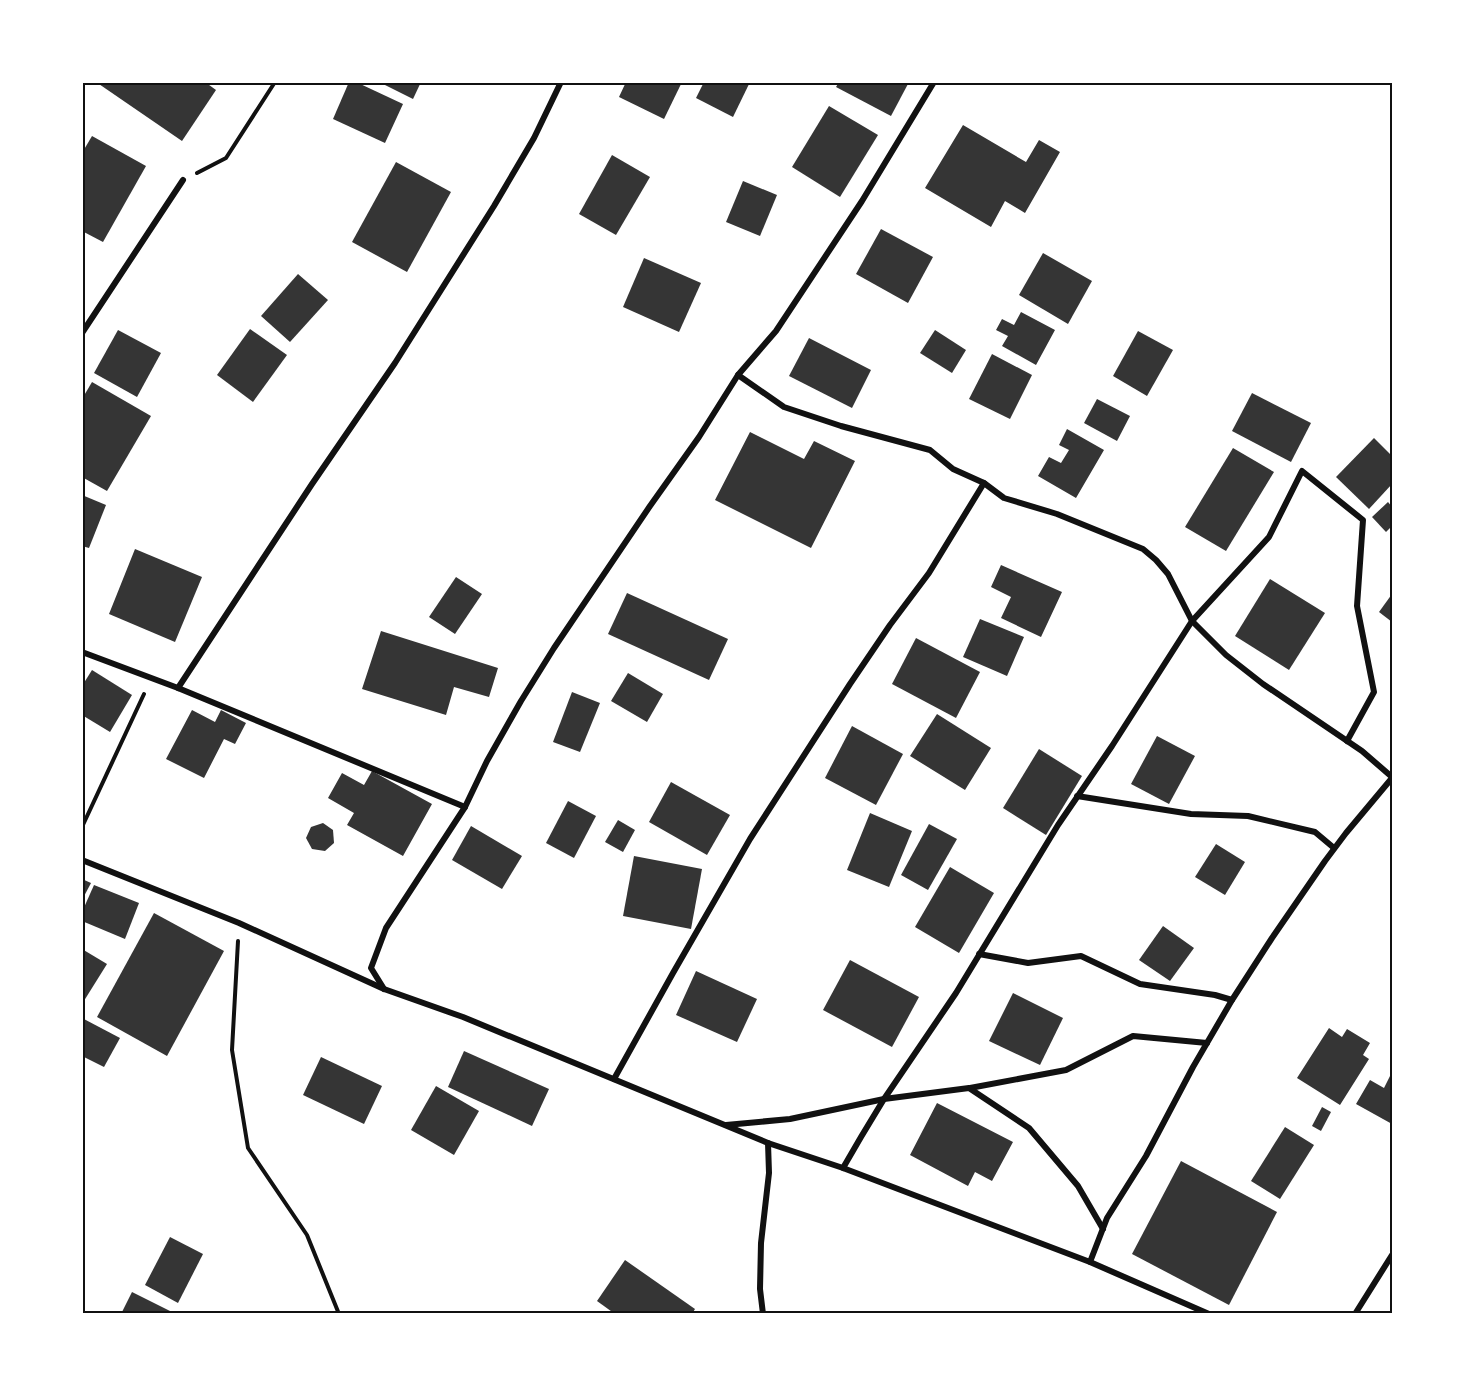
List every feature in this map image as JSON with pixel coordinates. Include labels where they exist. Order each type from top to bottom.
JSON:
[{"type":"street","points":[[178,688],[312,484],[395,363],[500,196],[534,138],[561,82]]},
{"type":"street","points":[[384,989],[371,968],[386,928],[465,807],[521,701],[738,375],[776,331],[862,201],[934,82]]},
{"type":"street","points":[[82,333],[183,180]]},
{"type":"street","points":[[738,375],[784,407],[841,426],[930,450],[953,469],[984,483],[1004,498],[1057,514],[1143,549],[1168,574],[1192,621],[1226,655],[1263,684],[1362,751],[1392,777],[1334,848],[1232,999],[1146,1156],[1107,1218],[1090,1262]]},
{"type":"street","points":[[843,1168],[884,1099],[956,993],[1077,796],[1192,621],[1269,537],[1302,471],[1363,520],[1357,606],[1374,692],[1347,741]]},
{"type":"street","points":[[614,1079],[750,839],[850,684],[929,573],[984,483]]},
{"type":"street","points":[[82,652],[178,688],[465,807]]},
{"type":"street","points":[[1077,796],[1191,814],[1248,816],[1315,832],[1334,848]]},
{"type":"street","points":[[82,860],[239,923],[384,989],[463,1017],[768,1143],[843,1168],[1090,1262],[1209,1314]]},
{"type":"street","points":[[979,954],[1028,963],[1081,956],[1140,984],[1232,999]]},
{"type":"street","points":[[725,1125],[790,1119],[884,1099],[969,1088],[1066,1070],[1133,1036],[1207,1043]]},
{"type":"street","points":[[969,1088],[1029,1128],[1078,1186],[1103,1229]]},
{"type":"street","points":[[762,1314],[761,1243],[769,1173],[768,1143]]},
{"type":"street","points":[[1355,1314],[1392,1255]]},
{"type":"path","points":[[183,180],[226,158],[275,82]]},
{"type":"path","points":[[82,826],[152,678]]},
{"type":"path","points":[[239,923],[232,1050],[248,1148],[307,1235],[339,1314]]},
{"type":"building","points":[[96,82],[205,82],[216,90],[182,141]]},
{"type":"building","points":[[349,82],[356,82],[403,104],[385,143],[333,119]]},
{"type":"building","points":[[379,82],[421,82],[413,99]]},
{"type":"building","points":[[626,82],[682,82],[664,119],[619,97]]},
{"type":"building","points":[[704,82],[750,82],[733,117],[696,98]]},
{"type":"building","points":[[839,82],[909,82],[891,116],[836,87]]},
{"type":"building","points":[[829,106],[878,135],[840,197],[792,167]]},
{"type":"building","points":[[963,125],[1026,162],[1039,140],[1060,152],[1025,213],[1005,201],[991,227],[925,188]]},
{"type":"building","points":[[92,136],[146,166],[103,242],[82,231],[82,153]]},
{"type":"building","points":[[612,155],[650,177],[616,235],[579,214]]},
{"type":"building","points":[[396,162],[451,192],[407,272],[352,242]]},
{"type":"building","points":[[743,181],[777,195],[760,236],[726,222]]},
{"type":"building","points":[[881,229],[933,257],[908,303],[856,274]]},
{"type":"building","points":[[1043,253],[1092,281],[1068,324],[1019,295]]},
{"type":"building","points":[[644,258],[701,283],[679,332],[623,307]]},
{"type":"building","points":[[298,274],[328,300],[290,342],[261,316]]},
{"type":"building","points":[[1021,312],[1055,330],[1036,365],[1002,346],[1008,336],[996,330],[1002,319],[1014,325]]},
{"type":"building","points":[[250,329],[287,355],[253,402],[217,375]]},
{"type":"building","points":[[118,330],[161,353],[137,397],[94,373]]},
{"type":"building","points":[[935,330],[966,350],[952,373],[920,353]]},
{"type":"building","points":[[1138,331],[1173,350],[1147,396],[1113,376]]},
{"type":"building","points":[[809,338],[871,370],[852,408],[789,376]]},
{"type":"building","points":[[992,354],[1032,375],[1010,419],[969,399]]},
{"type":"building","points":[[92,382],[151,416],[107,491],[82,477],[82,399]]},
{"type":"building","points":[[1252,393],[1311,423],[1291,462],[1232,431]]},
{"type":"building","points":[[1097,399],[1130,416],[1117,441],[1084,423]]},
{"type":"building","points":[[1067,429],[1104,450],[1076,498],[1038,476],[1049,457],[1061,463],[1069,450],[1059,445]]},
{"type":"building","points":[[750,432],[804,459],[814,441],[855,461],[811,548],[715,500]]},
{"type":"building","points":[[1374,438],[1392,456],[1392,484],[1369,509],[1336,477]]},
{"type":"building","points":[[1233,448],[1274,472],[1226,551],[1185,527]]},
{"type":"building","points":[[82,495],[106,505],[89,548],[82,546]]},
{"type":"building","points":[[1388,502],[1392,507],[1392,526],[1386,532],[1372,517]]},
{"type":"building","points":[[135,549],[202,577],[175,642],[109,614]]},
{"type":"building","points":[[1001,565],[1062,592],[1041,637],[1001,618],[1011,597],[991,587]]},
{"type":"building","points":[[456,577],[482,594],[455,634],[429,617]]},
{"type":"building","points":[[1270,579],[1325,613],[1289,670],[1235,636]]},
{"type":"building","points":[[627,593],[728,639],[709,680],[608,634]]},
{"type":"building","points":[[1392,594],[1392,622],[1379,612]]},
{"type":"building","points":[[980,619],[1024,637],[1007,676],[963,657]]},
{"type":"building","points":[[381,631],[498,668],[489,697],[454,687],[446,715],[362,689]]},
{"type":"building","points":[[916,638],[980,672],[956,718],[892,684]]},
{"type":"building","points":[[92,670],[132,695],[110,732],[82,715],[82,686]]},
{"type":"building","points":[[628,673],[663,694],[647,722],[611,701]]},
{"type":"building","points":[[572,692],[600,703],[580,752],[553,742]]},
{"type":"building","points":[[192,710],[215,722],[221,710],[246,723],[235,744],[224,739],[204,778],[166,759]]},
{"type":"building","points":[[937,714],[991,748],[965,790],[910,756]]},
{"type":"building","points":[[852,726],[903,754],[876,805],[825,778]]},
{"type":"building","points":[[1157,736],[1195,756],[1169,804],[1131,784]]},
{"type":"building","points":[[1039,749],[1082,776],[1046,835],[1003,808]]},
{"type":"building","points":[[372,771],[432,804],[403,856],[347,825],[354,813],[328,798],[342,773],[364,785]]},
{"type":"building","points":[[671,782],[730,815],[707,855],[649,822]]},
{"type":"building","points":[[568,801],[596,816],[574,858],[546,843]]},
{"type":"building","points":[[870,813],[912,831],[889,887],[847,870]]},
{"type":"building","points":[[618,820],[635,830],[623,852],[605,842]]},
{"type":"building","points":[[323,823],[333,830],[334,843],[325,851],[312,849],[306,838],[311,827]]},
{"type":"building","points":[[929,824],[957,839],[928,890],[901,875]]},
{"type":"building","points":[[471,826],[522,856],[502,889],[452,860]]},
{"type":"building","points":[[1216,844],[1245,862],[1225,895],[1195,877]]},
{"type":"building","points":[[634,856],[702,869],[691,929],[623,916]]},
{"type":"building","points":[[950,867],[994,893],[959,953],[915,927]]},
{"type":"building","points":[[82,879],[91,883],[82,900]]},
{"type":"building","points":[[94,885],[139,903],[125,939],[82,921],[82,912]]},
{"type":"building","points":[[154,913],[224,951],[167,1056],[97,1017]]},
{"type":"building","points":[[1163,926],[1194,948],[1170,981],[1139,960]]},
{"type":"building","points":[[82,949],[107,964],[82,1004]]},
{"type":"building","points":[[850,960],[919,997],[892,1047],[823,1010]]},
{"type":"building","points":[[696,971],[757,999],[737,1042],[676,1015]]},
{"type":"building","points":[[1013,993],[1063,1018],[1040,1065],[989,1041]]},
{"type":"building","points":[[82,1018],[120,1038],[104,1067],[82,1056]]},
{"type":"building","points":[[1329,1028],[1342,1037],[1347,1029],[1370,1043],[1363,1055],[1369,1059],[1340,1105],[1297,1078]]},
{"type":"building","points":[[464,1051],[549,1089],[532,1126],[448,1087]]},
{"type":"building","points":[[321,1057],[382,1086],[364,1124],[303,1095]]},
{"type":"building","points":[[1392,1072],[1392,1124],[1356,1104],[1370,1080],[1384,1088]]},
{"type":"building","points":[[436,1086],[479,1111],[454,1155],[411,1130]]},
{"type":"building","points":[[937,1103],[1013,1142],[992,1181],[975,1172],[968,1186],[910,1155]]},
{"type":"building","points":[[1322,1107],[1331,1112],[1321,1131],[1312,1126]]},
{"type":"building","points":[[1285,1127],[1314,1145],[1280,1199],[1251,1181]]},
{"type":"building","points":[[1181,1161],[1277,1212],[1229,1305],[1132,1254]]},
{"type":"building","points":[[170,1237],[203,1254],[178,1303],[145,1285]]},
{"type":"building","points":[[625,1260],[695,1309],[692,1314],[615,1314],[597,1301]]},
{"type":"building","points":[[132,1292],[176,1314],[121,1314]]}]
